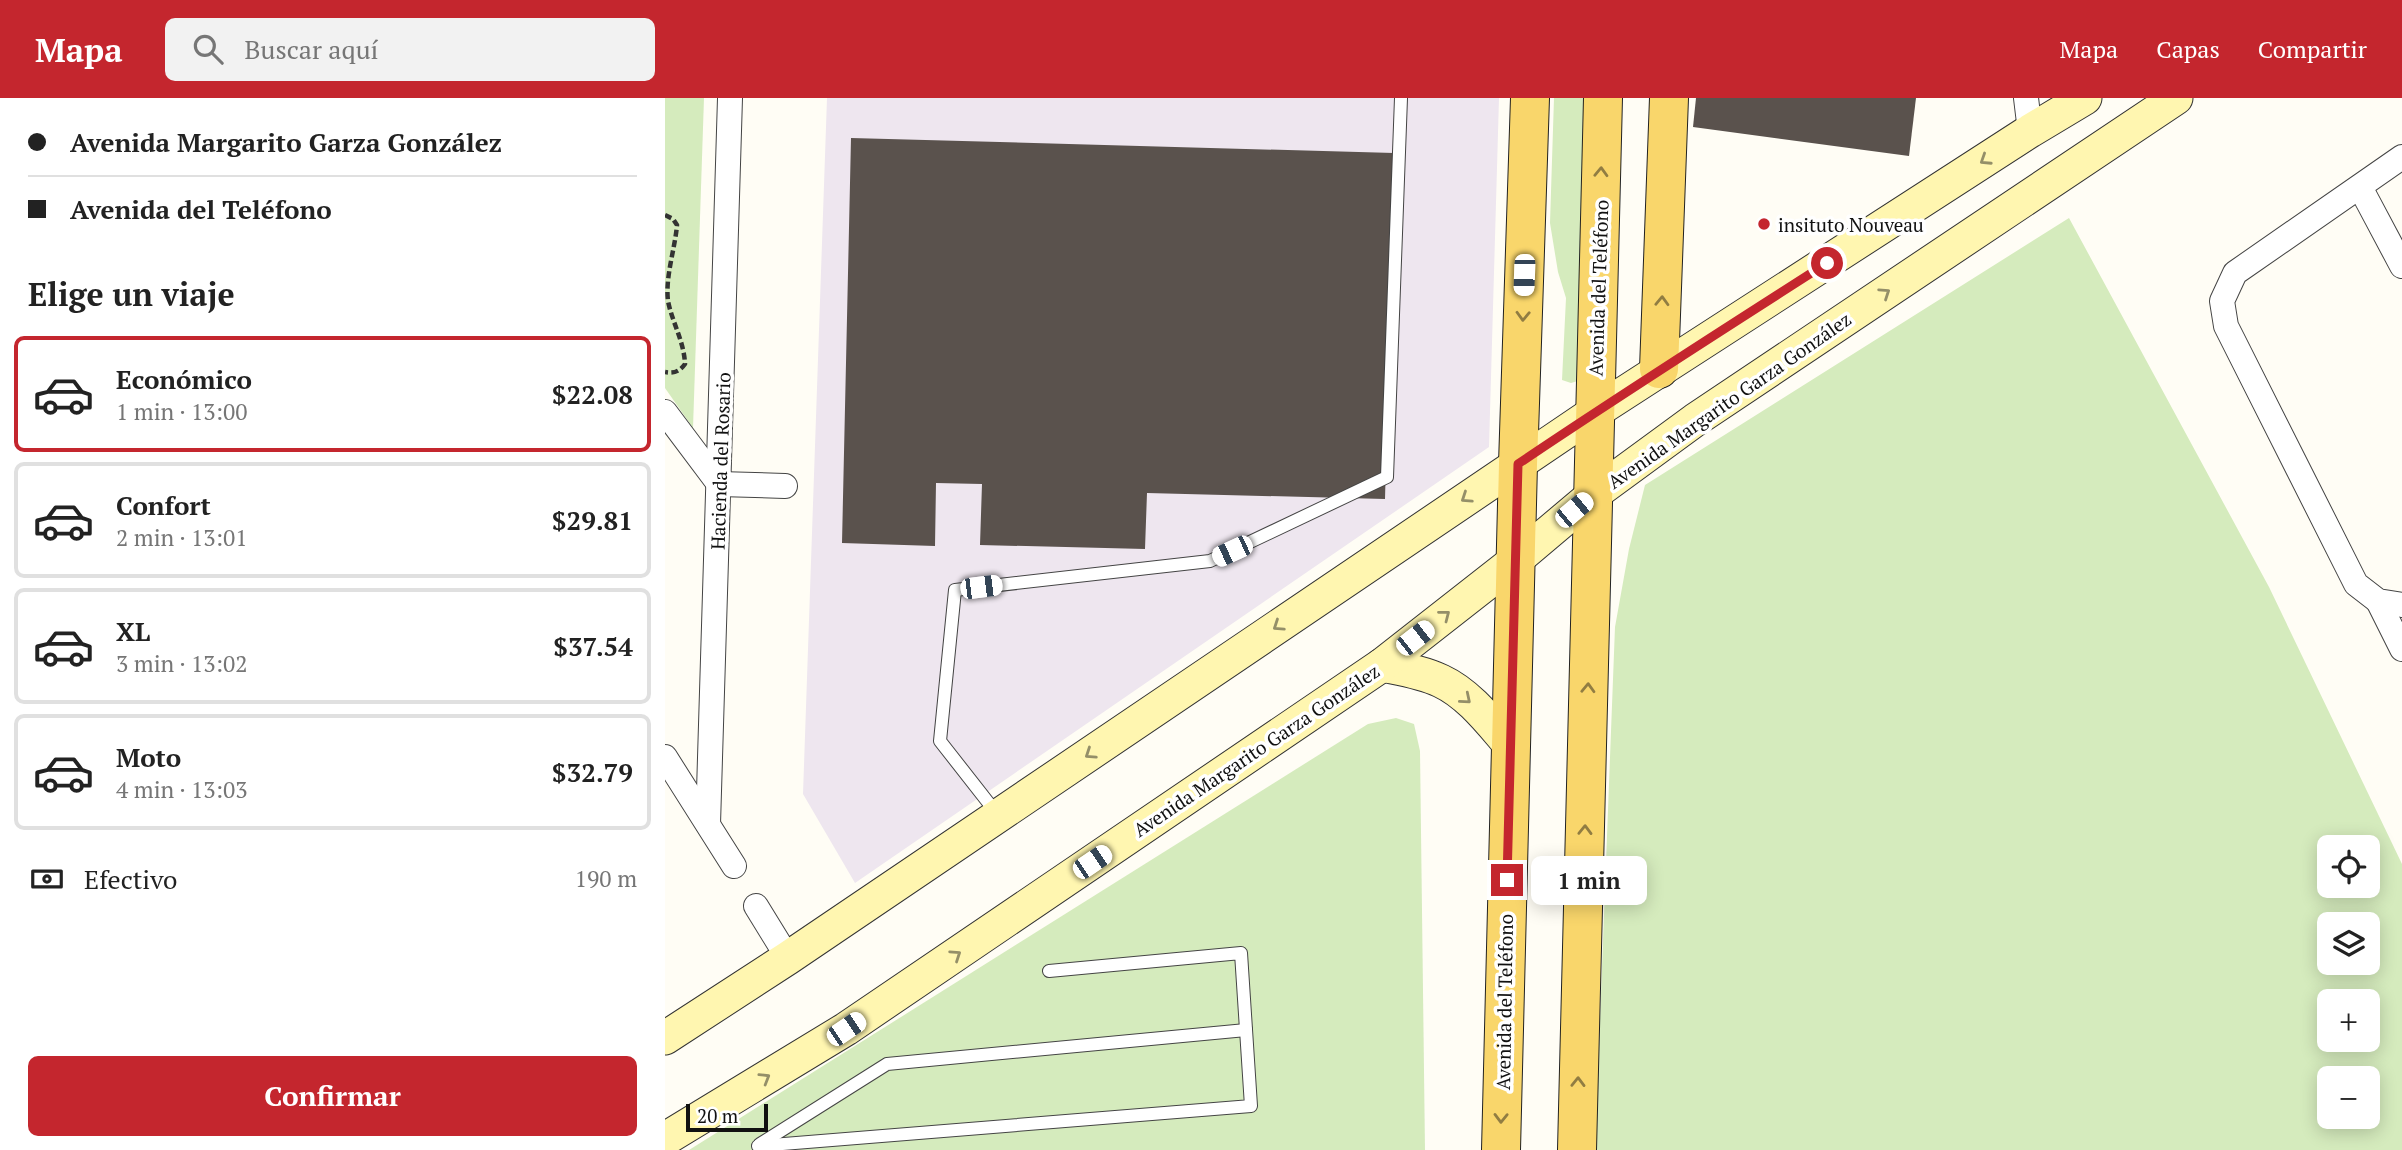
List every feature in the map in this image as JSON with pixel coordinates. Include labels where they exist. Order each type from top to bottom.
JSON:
[{"type":"main road","name":"Avenida del Teléfono","points":[[1501,1150],[1515,560],[1530,98]]},
{"type":"main road","name":"Avenida del Teléfono","points":[[1577,1150],[1603,98]]},
{"type":"main road","points":[[1659,369],[1669,98]]},
{"type":"main road","points":[[665,1038],[788,958],[1659,369],[1692,351],[2085,98]]},
{"type":"main road","name":"Avenida Margarito Garza González","points":[[665,1139],[846,1029],[1382,664],[1594,494],[1695,420],[2176,98]]},
{"type":"main road","points":[[1382,664],[1425,675],[1459,692],[1481,711],[1510,745]]},
{"type":"street","name":"Hacienda del Rosario","points":[[708,824],[730,98]]},
{"type":"street","points":[[2026,98],[2030,131]]},
{"type":"street","points":[[2402,157],[2235,273],[2222,301],[2226,326],[2356,584],[2390,603],[2402,649]]},
{"type":"street","points":[[2360,187],[2402,266]]},
{"type":"street","points":[[665,412],[719,484],[785,486]]},
{"type":"street","points":[[665,757],[734,866]]},
{"type":"street","points":[[756,906],[788,958]]},
{"type":"lane","points":[[998,816],[940,741],[955,590],[1210,561],[1387,477],[1401,98]]},
{"type":"lane","points":[[755,1148],[1251,1106],[1241,953],[1049,971]]},
{"type":"lane","points":[[755,1148],[887,1064],[1246,1030]]},
{"type":"path","points":[[665,215],[677,225],[667,286],[668,302],[682,343],[685,364],[681,370],[665,372]]},
{"type":"shaded area","points":[[827,98],[1499,98],[1489,447],[855,883],[803,794]]},
{"type":"green space","points":[[665,98],[704,98],[693,428],[665,388]]},
{"type":"green space","points":[[1554,98],[1588,98],[1581,380],[1571,383],[1562,380],[1566,298],[1558,272],[1550,223]]},
{"type":"green space","points":[[2069,218],[2269,587],[2402,864],[2402,1150],[1595,1150],[1615,627],[1629,549],[1645,485]]},
{"type":"green space","points":[[1396,718],[1414,724],[1420,751],[1425,1150],[689,1150],[1368,724]]},
{"type":"building","points":[[1696,98],[1916,98],[1909,156],[1693,127]]},
{"type":"building","points":[[851,138],[1394,153],[1385,499],[1147,493],[1145,549],[980,545],[982,484],[936,483],[935,546],[842,543]]},
{"type":"place","name":"insituto Nouveau","points":[[1764,224]]},
{"type":"route","points":[[1507,880],[1518,464],[1659,369],[1692,351],[1827,263]]}]
